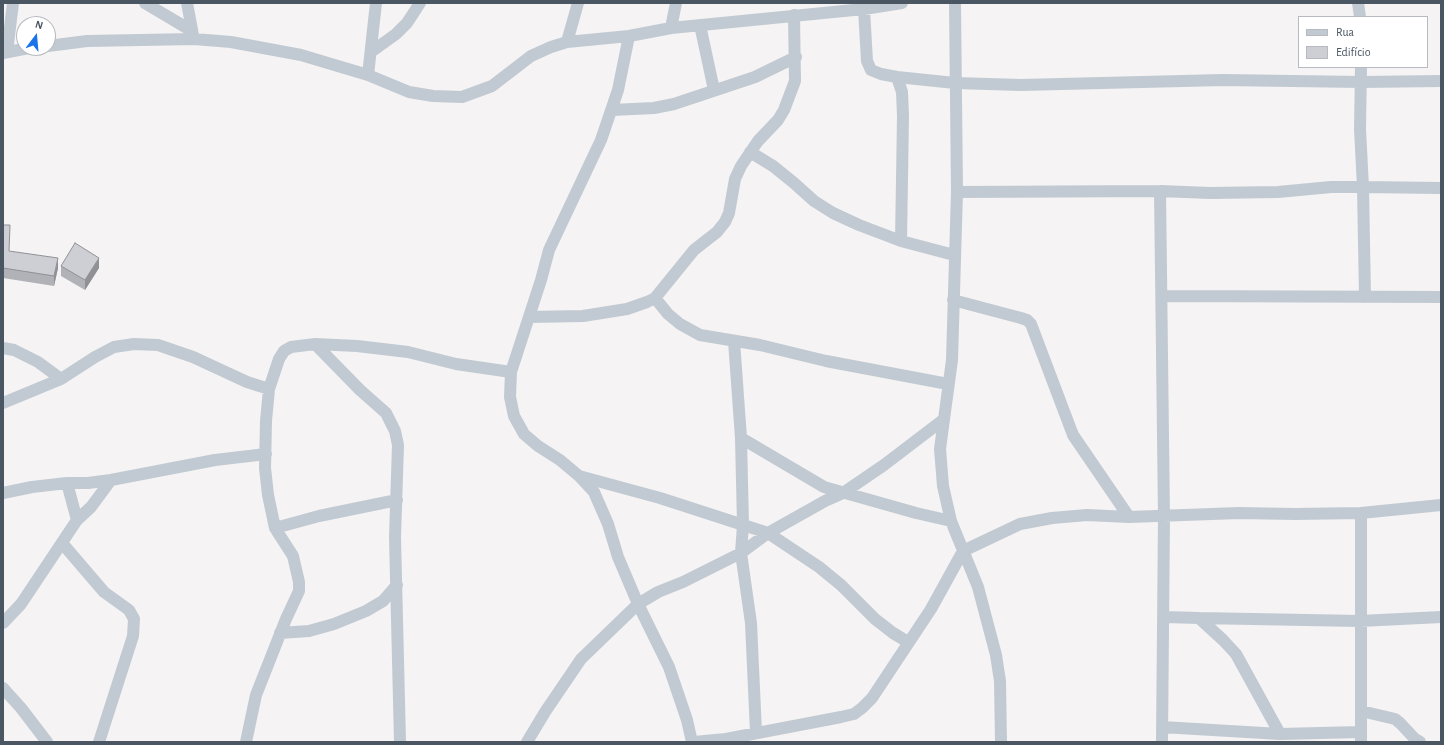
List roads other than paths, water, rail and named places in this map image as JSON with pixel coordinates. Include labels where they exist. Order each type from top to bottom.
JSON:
[{"type":"street","points":[[13,3],[5,52],[16,50]]},
{"type":"street","points":[[145,3],[193,35]]},
{"type":"street","points":[[187,3],[193,35]]},
{"type":"street","points":[[368,75],[376,3]]},
{"type":"street","points":[[371,52],[396,34],[407,23],[420,3]]},
{"type":"street","points":[[567,42],[578,3]]},
{"type":"street","points":[[671,28],[676,3]]},
{"type":"street","points":[[56,45],[86,41],[193,35],[301,55],[368,75],[409,92],[433,96],[462,97],[492,86],[531,56],[567,42],[630,36],[671,28],[864,9],[902,3]]},
{"type":"street","points":[[955,3],[957,192],[952,360],[940,449],[943,486],[951,521],[978,588],[996,655],[1000,681],[1001,742]]},
{"type":"street","points":[[1358,3],[1360,16]]},
{"type":"street","points":[[864,9],[867,60],[871,70],[881,74],[897,77],[956,84],[1037,84],[1224,80],[1361,82],[1441,81]]},
{"type":"street","points":[[529,317],[582,316],[627,309],[655,298],[694,250],[717,232],[725,222],[729,213],[736,179],[741,166],[750,152],[778,120],[784,110],[795,81],[796,57],[794,15]]},
{"type":"street","points":[[700,25],[714,90]]},
{"type":"street","points":[[630,36],[618,90],[601,140],[549,250],[511,372],[510,397],[514,416],[524,434],[538,446],[560,460],[594,492],[608,524],[618,557],[638,604],[669,667],[693,742],[726,739],[854,714],[872,698],[931,609],[963,551],[1020,524],[1052,518],[1087,515],[1129,517],[1239,513],[1361,513],[1441,505]]},
{"type":"street","points":[[612,110],[654,108],[674,104],[755,77],[796,57]]},
{"type":"street","points":[[1361,68],[1360,136],[1363,188],[1365,297]]},
{"type":"street","points":[[897,77],[902,92],[903,116],[901,241]]},
{"type":"street","points":[[750,152],[773,166],[814,201],[833,214],[901,241],[954,255]]},
{"type":"street","points":[[957,192],[1160,191],[1210,193],[1278,192],[1331,187],[1441,188]]},
{"type":"street","points":[[1160,191],[1164,516],[1162,742]]},
{"type":"street","points":[[1162,296],[1441,297]]},
{"type":"street","points":[[655,298],[668,314],[680,324],[700,335],[760,345],[833,363],[948,384]]},
{"type":"street","points":[[953,300],[1021,318],[1027,320],[1031,324],[1073,435],[1129,517]]},
{"type":"street","points":[[734,341],[741,438],[743,525],[741,553],[751,623],[756,732]]},
{"type":"street","points":[[3,403],[61,380],[95,357],[114,347],[134,344],[158,345],[193,357],[247,382],[269,389]]},
{"type":"street","points":[[246,742],[256,695],[280,633],[299,591],[299,582],[293,556],[275,528],[268,495],[266,421],[269,389],[279,358],[284,351],[291,347],[315,344],[357,346],[408,352],[456,364],[511,372]]},
{"type":"street","points":[[315,344],[360,390],[386,413],[395,431],[398,445],[396,537],[397,681],[400,742]]},
{"type":"street","points":[[3,348],[14,350],[38,362],[61,380]]},
{"type":"street","points":[[527,742],[548,706],[581,659],[638,604],[658,592],[683,582],[741,553],[768,534],[825,501],[843,493],[884,465],[943,420]]},
{"type":"street","points":[[741,438],[824,487],[951,521]]},
{"type":"street","points":[[3,493],[32,487],[111,480],[215,460],[266,454]]},
{"type":"street","points":[[578,476],[660,498],[768,534],[819,568],[841,585],[875,619],[908,642]]},
{"type":"street","points":[[3,623],[22,604],[77,520],[91,507],[111,480]]},
{"type":"street","points":[[67,483],[77,520]]},
{"type":"street","points":[[275,528],[319,516],[397,500]]},
{"type":"street","points":[[1162,727],[1361,737],[1361,513]]},
{"type":"street","points":[[62,543],[104,592],[129,610],[134,619],[133,636],[99,742]]},
{"type":"street","points":[[280,633],[309,631],[334,624],[366,611],[383,601],[397,585]]},
{"type":"street","points":[[1164,617],[1360,621],[1441,617]]},
{"type":"street","points":[[1199,618],[1236,654],[1280,734]]},
{"type":"street","points":[[3,688],[21,708],[47,742]]},
{"type":"street","points":[[1361,710],[1395,719],[1420,742]]}]
